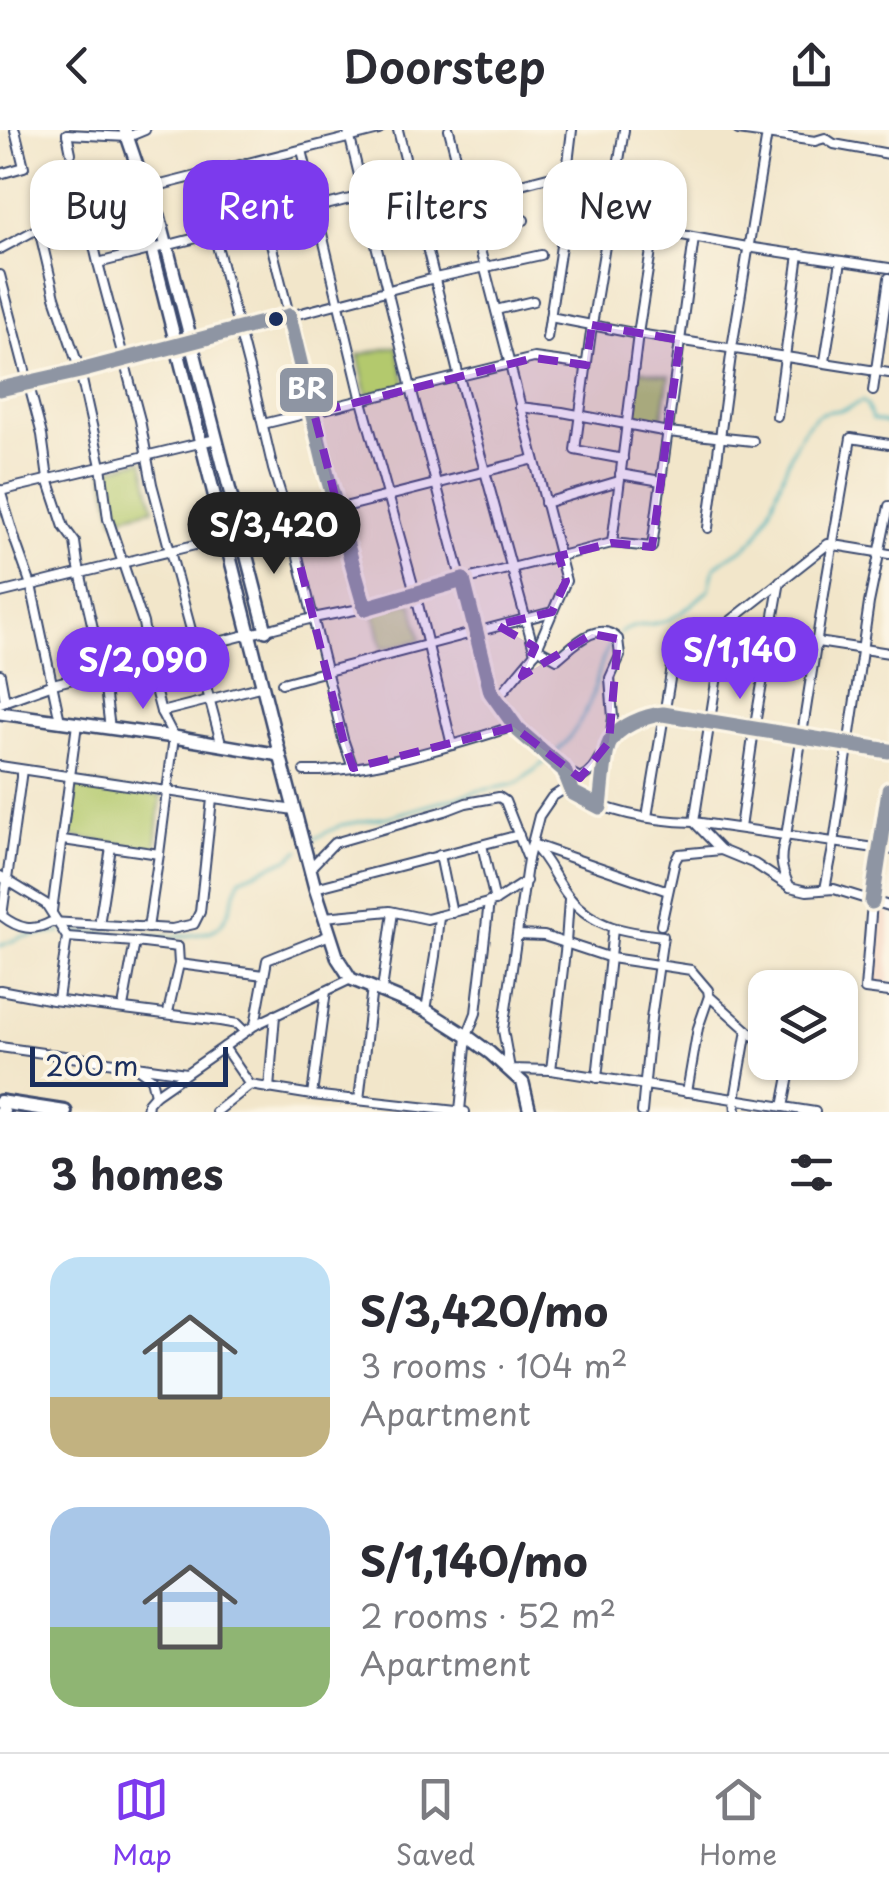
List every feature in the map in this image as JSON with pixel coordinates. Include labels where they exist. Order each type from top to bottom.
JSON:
[{"type":"main road","points":[[0,1102],[65,1112]]},
{"type":"street","points":[[0,174],[24,167],[15,130]]},
{"type":"street","points":[[72,154],[66,132],[126,134],[145,130]]},
{"type":"street","points":[[259,160],[349,134],[379,130]]},
{"type":"street","points":[[398,130],[406,160]]},
{"type":"street","points":[[449,130],[457,160]]},
{"type":"street","points":[[568,160],[572,130]]},
{"type":"street","points":[[619,160],[624,130]]},
{"type":"street","points":[[738,130],[825,138],[834,144],[889,154]]},
{"type":"street","points":[[126,134],[135,160]]},
{"type":"street","points":[[349,134],[356,160]]},
{"type":"street","points":[[708,528],[766,134]]},
{"type":"street","points":[[302,150],[304,160]]},
{"type":"street","points":[[163,230],[266,631]]},
{"type":"street","points":[[0,249],[30,234]]},
{"type":"street","points":[[687,237],[889,268]]},
{"type":"street","points":[[2,706],[53,684],[612,543],[652,548],[694,238]]},
{"type":"street","points":[[163,245],[183,240]]},
{"type":"street","points":[[44,250],[80,371],[108,519],[143,624],[161,712],[174,737],[148,928]]},
{"type":"street","points":[[95,250],[148,454],[168,550],[222,746]]},
{"type":"street","points":[[98,263],[148,250]]},
{"type":"street","points":[[152,250],[294,810],[343,969],[351,979],[426,1010],[467,1036],[522,1083],[530,1112]]},
{"type":"street","points":[[218,250],[353,768]]},
{"type":"street","points":[[272,250],[327,475],[365,608]]},
{"type":"street","points":[[327,250],[452,745]]},
{"type":"street","points":[[378,250],[475,632],[495,701],[515,726],[564,770],[580,778],[590,774],[622,728],[650,715],[889,751]]},
{"type":"street","points":[[428,250],[510,569],[536,651],[556,659],[599,631],[610,632],[620,643],[620,656],[610,678],[612,718],[600,807]]},
{"type":"street","points":[[480,250],[566,581],[536,651],[495,701]]},
{"type":"street","points":[[547,338],[560,250]]},
{"type":"street","points":[[604,250],[575,450],[623,459]]},
{"type":"street","points":[[612,543],[651,250]]},
{"type":"street","points":[[776,416],[798,254]]},
{"type":"street","points":[[0,389],[435,278],[541,255]]},
{"type":"street","points":[[825,362],[841,261]]},
{"type":"street","points":[[0,275],[42,435],[48,480],[64,526],[75,542],[110,729]]},
{"type":"street","points":[[873,391],[889,278]]},
{"type":"street","points":[[496,310],[533,301]]},
{"type":"street","points":[[550,316],[638,334],[889,372]]},
{"type":"street","points":[[263,424],[534,358],[586,364]]},
{"type":"street","points":[[520,406],[668,432],[753,441]]},
{"type":"street","points":[[790,887],[780,857],[851,438],[889,444]]},
{"type":"street","points":[[60,721],[32,585],[0,491],[216,439]]},
{"type":"street","points":[[242,533],[534,459]]},
{"type":"street","points":[[545,503],[619,477],[661,481]]},
{"type":"street","points":[[825,889],[863,648],[885,553],[889,506]]},
{"type":"street","points":[[0,593],[215,540]]},
{"type":"street","points":[[647,817],[672,667],[828,544],[885,553]]},
{"type":"street","points":[[740,828],[780,581]]},
{"type":"street","points":[[282,683],[552,612]]},
{"type":"street","points":[[725,625],[889,653]]},
{"type":"street","points":[[694,822],[725,625]]},
{"type":"street","points":[[0,674],[2,706]]},
{"type":"street","points":[[161,712],[263,686]]},
{"type":"street","points":[[2,706],[77,724],[280,755]]},
{"type":"street","points":[[52,911],[77,724]]},
{"type":"street","points":[[304,770],[353,768],[515,726]]},
{"type":"street","points":[[0,766],[294,810]]},
{"type":"street","points":[[22,770],[4,878],[2,916],[19,926],[37,929],[51,922],[188,927],[198,919],[212,799]]},
{"type":"street","points":[[564,770],[573,793],[600,807],[669,821],[885,849]]},
{"type":"street","points":[[510,1069],[503,1030],[528,859],[539,816],[552,797],[569,786]]},
{"type":"street","points":[[889,790],[885,849],[872,902],[864,989],[889,992]]},
{"type":"street","points":[[310,868],[334,842],[499,797],[505,801],[528,859]]},
{"type":"street","points":[[694,822],[721,850],[755,864],[790,887],[841,890],[889,906]]},
{"type":"street","points":[[315,888],[519,836]]},
{"type":"street","points":[[62,840],[159,854]]},
{"type":"street","points":[[532,844],[668,892]]},
{"type":"street","points":[[532,844],[569,898],[592,917],[613,929],[662,936],[642,1112]]},
{"type":"street","points":[[224,1047],[250,1085],[360,1100],[382,1107],[462,1112],[467,1036],[476,1014],[492,901],[482,845]]},
{"type":"street","points":[[99,924],[111,847]]},
{"type":"street","points":[[661,925],[675,860],[680,854],[721,850]]},
{"type":"street","points":[[440,854],[452,913]]},
{"type":"street","points":[[4,878],[52,911],[67,937],[58,1000]]},
{"type":"street","points":[[324,917],[394,912],[428,920],[492,901],[526,881]]},
{"type":"street","points":[[550,1070],[569,898]]},
{"type":"street","points":[[360,1100],[377,988],[394,912]]},
{"type":"street","points":[[426,1010],[436,956],[438,916]]},
{"type":"street","points":[[597,1078],[613,929]]},
{"type":"street","points":[[255,1025],[267,960],[330,934]]},
{"type":"street","points":[[518,935],[544,936],[611,958],[691,970],[709,996],[698,1028],[687,1092]]},
{"type":"street","points":[[67,937],[178,947],[168,1012]]},
{"type":"street","points":[[123,1007],[134,942]]},
{"type":"street","points":[[178,964],[264,975]]},
{"type":"street","points":[[147,1112],[148,1103],[155,1096],[255,1025],[351,979]]},
{"type":"street","points":[[0,990],[168,1012],[237,1024],[245,1032]]},
{"type":"street","points":[[312,1095],[326,991]]},
{"type":"street","points":[[709,996],[747,1030],[736,1112]]},
{"type":"street","points":[[269,1089],[276,1015]]},
{"type":"street","points":[[0,1046],[186,1073]]},
{"type":"street","points":[[130,1065],[151,1078],[155,1096]]},
{"type":"street","points":[[510,1069],[550,1070],[815,1112]]},
{"type":"street","points":[[783,1106],[788,1080]]},
{"type":"street","points":[[216,1112],[250,1085]]},
{"type":"highlighted area","points":[[592,325],[680,340],[652,547],[612,543],[559,556],[566,581],[552,612],[497,625],[535,647],[522,676],[592,634],[618,639],[609,742],[580,778],[514,727],[353,768],[289,520],[338,508],[314,413],[534,358],[586,365]]},
{"type":"shaded area","points":[[879,910],[889,913],[889,986],[872,983]]},
{"type":"green space","points":[[397,346],[406,386],[367,395],[358,355]]},
{"type":"green space","points":[[639,370],[669,376],[661,425],[633,418]]},
{"type":"green space","points":[[143,460],[154,508],[114,519],[103,470]]},
{"type":"green space","points":[[409,602],[421,640],[382,649],[374,611]]},
{"type":"green space","points":[[75,782],[161,796],[156,850],[67,836]]},
{"type":"waterway","points":[[619,634],[674,617],[709,590],[715,568],[758,534],[796,444],[816,416],[862,401],[872,419],[889,424]]},
{"type":"waterway","points":[[554,754],[582,718],[603,658],[614,640]]},
{"type":"waterway","points":[[310,841],[341,825],[511,785],[546,761]]},
{"type":"waterway","points":[[69,932],[170,936],[207,932],[218,927],[226,916],[241,878],[300,850]]},
{"type":"waterway","points":[[0,946],[22,937],[61,932]]},
{"type":"transit line","name":"BR","points":[[289,316],[327,475],[365,608]]},
{"type":"transit line","name":"BR","points":[[0,389],[289,316]]},
{"type":"transit line","name":"BR","points":[[463,580],[491,692],[518,730],[564,770],[573,793],[600,807],[609,744],[632,723],[656,715],[889,751]]},
{"type":"transit line","name":"BR","points":[[365,608],[463,580]]},
{"type":"transit line","name":"BR","points":[[872,902],[889,790]]}]
